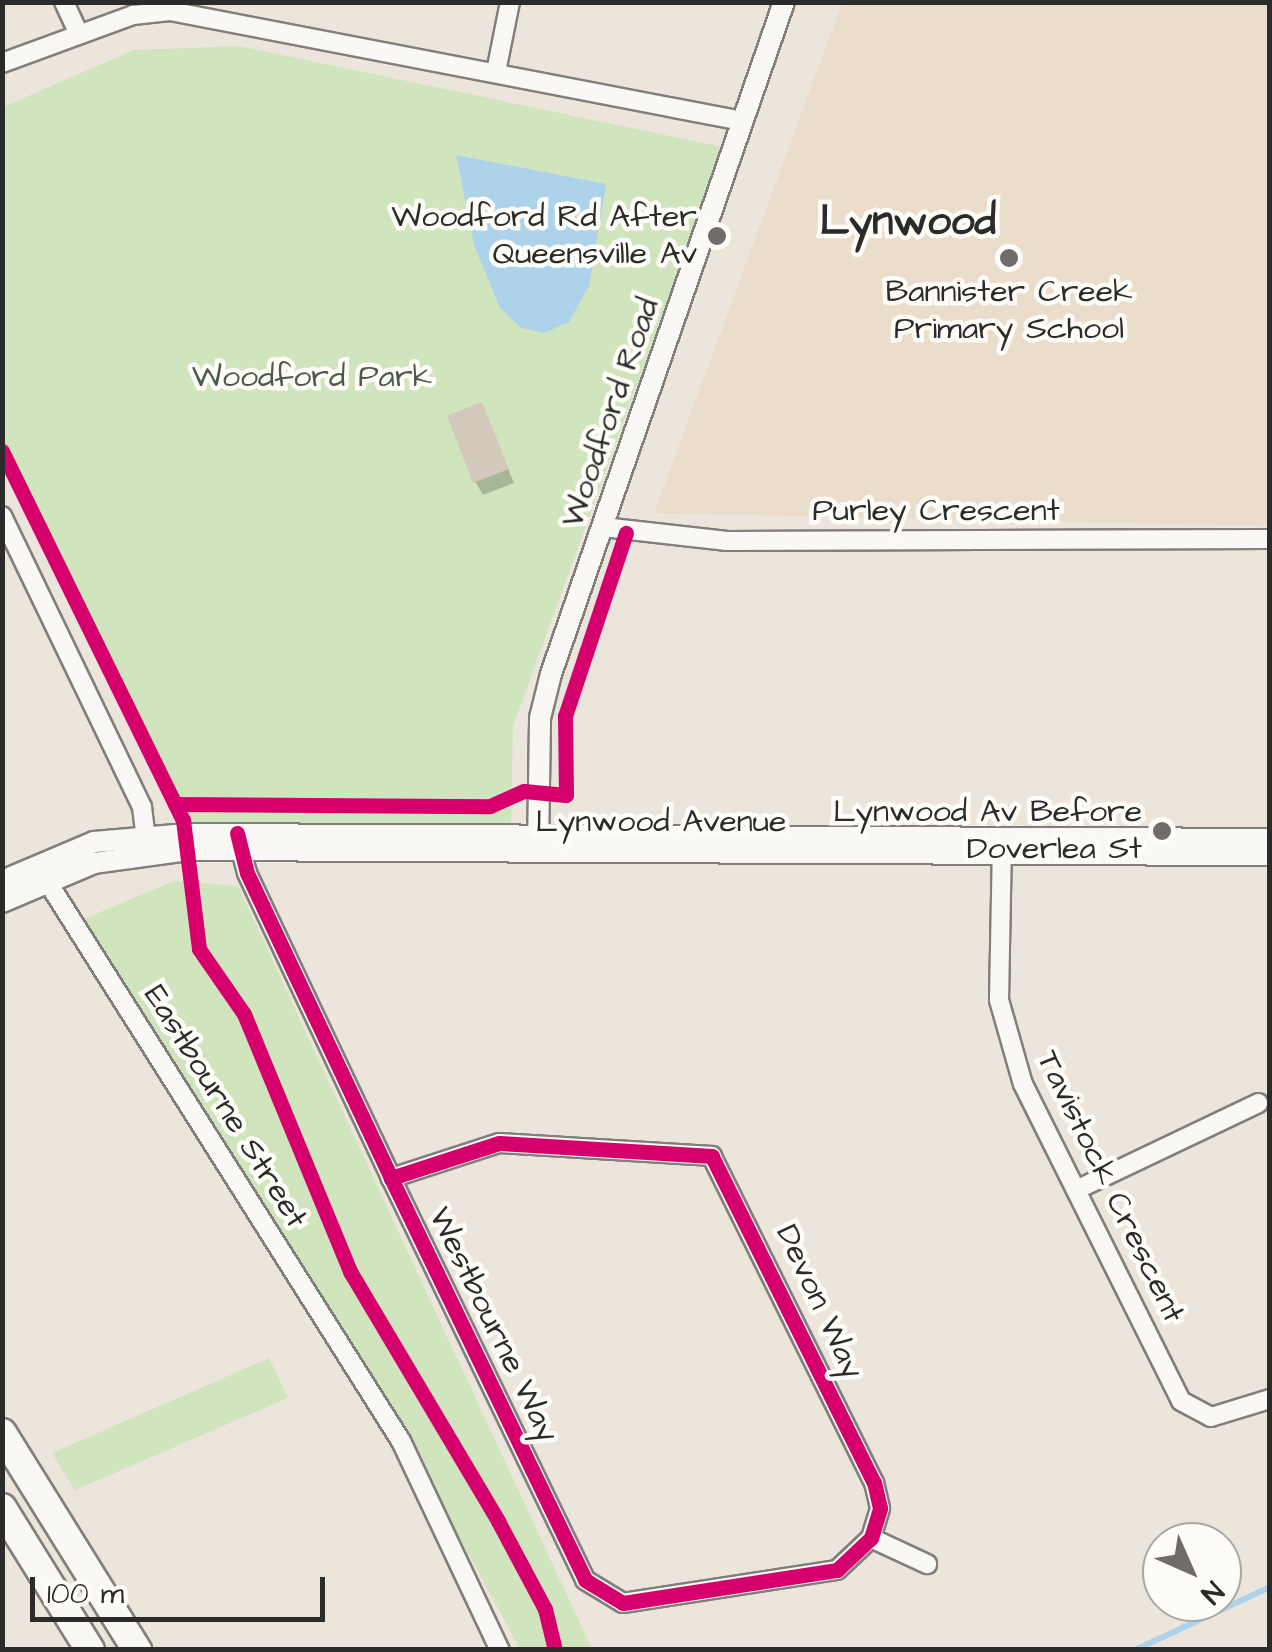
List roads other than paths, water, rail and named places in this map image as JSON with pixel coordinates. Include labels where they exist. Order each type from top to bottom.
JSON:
[{"type":"main road","points":[[2,1433],[137,1650]]},
{"type":"main road","points":[[2,1508],[90,1650]]},
{"type":"street","points":[[64,2],[79,34]]},
{"type":"street","points":[[496,72],[510,2]]},
{"type":"street","name":"Woodford Road","points":[[538,843],[540,718],[784,2]]},
{"type":"street","points":[[2,63],[79,34],[170,11],[742,121]]},
{"type":"street","points":[[3,517],[142,806],[147,844]]},
{"type":"street","name":"Purley Crescent","points":[[603,526],[727,540],[1270,539]]},
{"type":"street","name":"Lynwood Avenue","points":[[1002,846],[1270,839]]},
{"type":"street","name":"Lynwood Avenue","points":[[2,882],[147,844],[238,841],[1002,846],[1270,855]]},
{"type":"street","name":"Westbourne Way","points":[[238,841],[391,1178],[585,1580],[624,1602],[837,1570],[871,1538]]},
{"type":"street","name":"Tavistock Crescent","points":[[1002,846],[1006,1037],[1076,1190],[1181,1401],[1210,1417],[1270,1400]]},
{"type":"street","name":"Lynwood Avenue","points":[[2,902],[42,871]]},
{"type":"street","name":"Eastbourne Street","points":[[42,871],[401,1441],[500,1650]]},
{"type":"street","points":[[1076,1190],[1258,1103]]},
{"type":"street","name":"Devon Way","points":[[391,1178],[498,1143],[712,1156],[874,1483],[880,1508],[871,1538]]},
{"type":"street","points":[[871,1538],[926,1564]]},
{"type":"water","points":[[456,155],[606,184],[589,286],[569,322],[544,333],[521,328],[500,308],[474,245]]},
{"type":"waterway","points":[[1135,1650],[1270,1587]]},
{"type":"place","name":"Woodford Rd After Queensville Av","points":[[717,236]]},
{"type":"place","name":"Bannister Creek Primary School","points":[[1009,258]]},
{"type":"place","name":"Lynwood Av Before Doverlea St","points":[[1162,831]]},
{"type":"district","name":"Lynwood","points":[[908,222]]},
{"type":"park label","name":"Woodford Park","points":[[312,377]]}]
